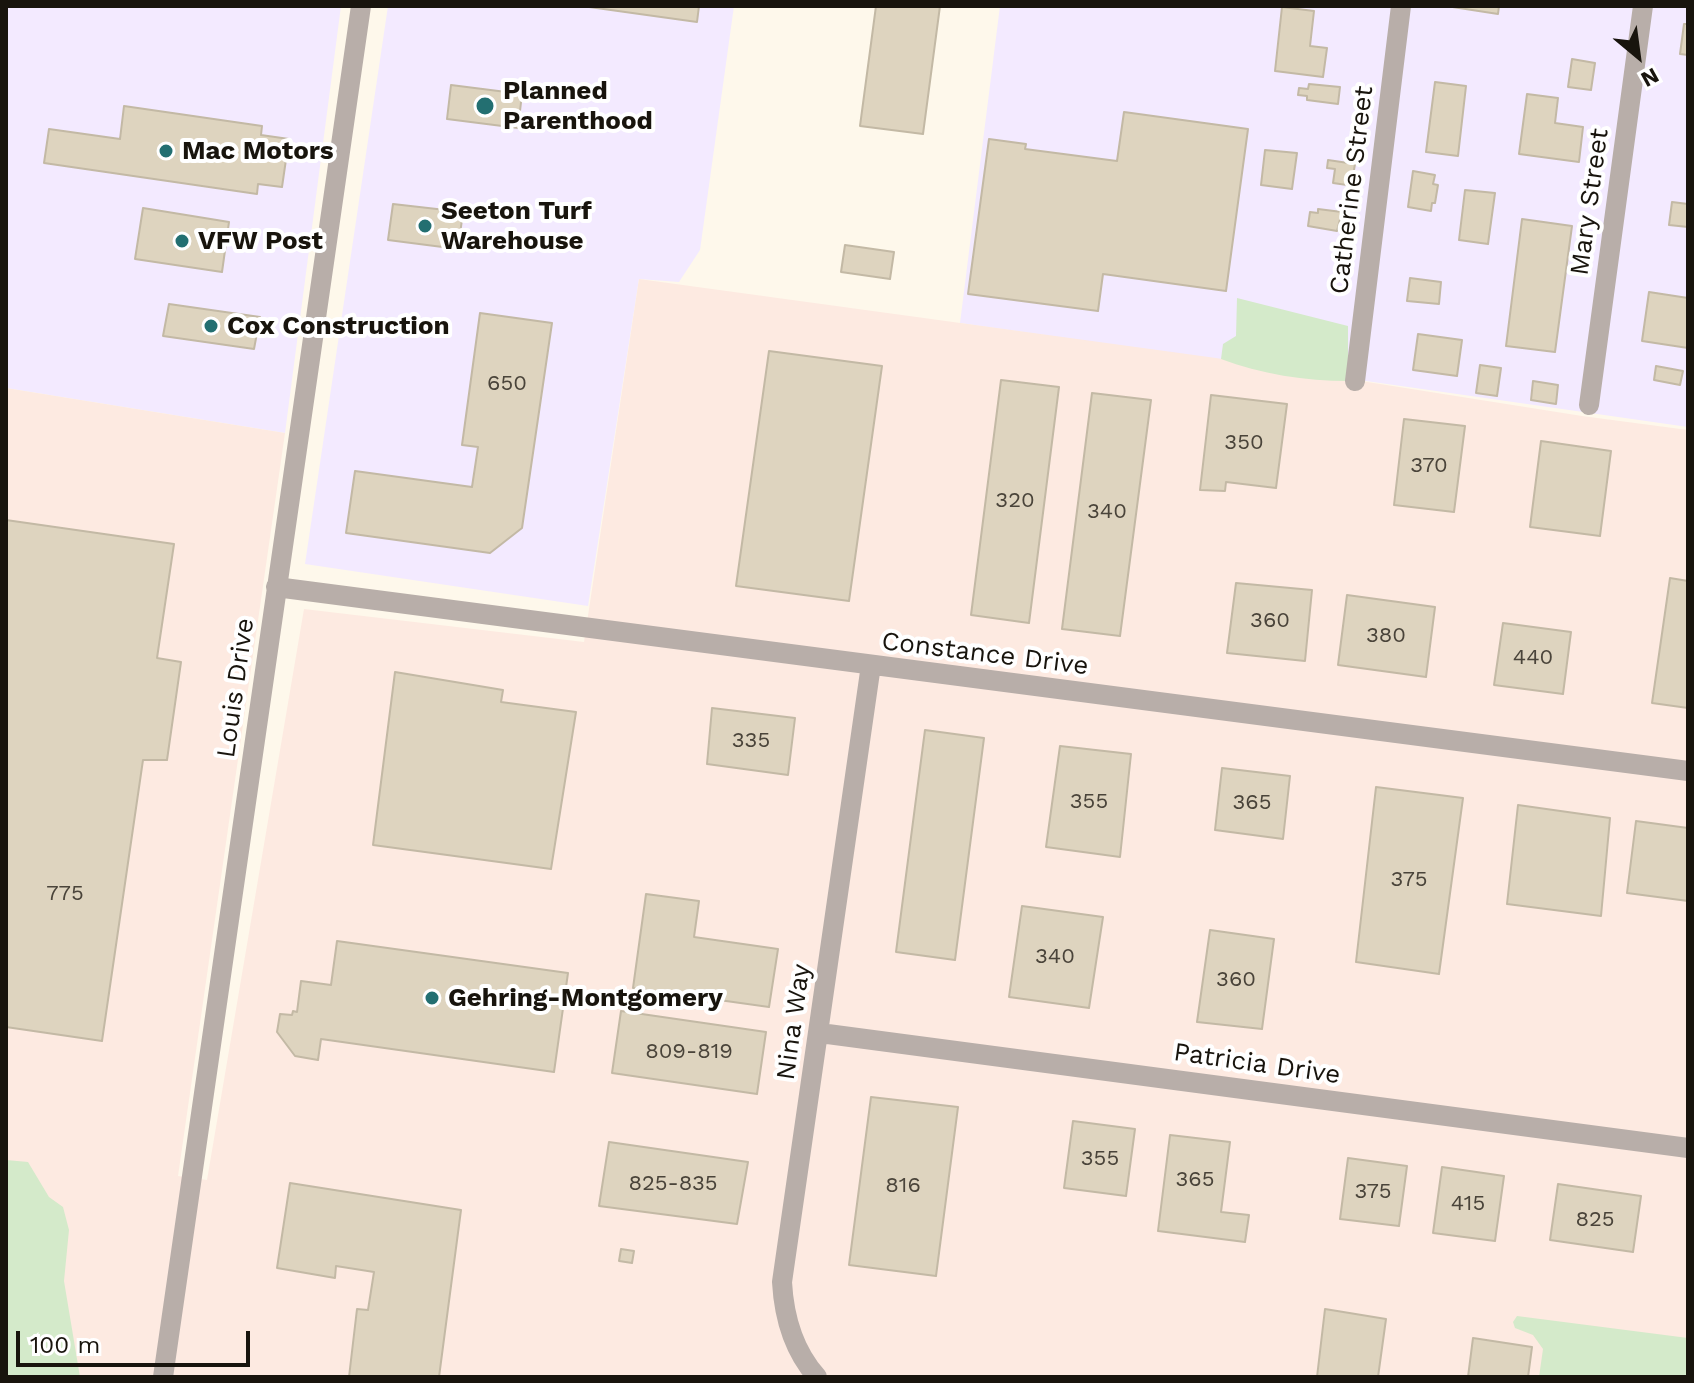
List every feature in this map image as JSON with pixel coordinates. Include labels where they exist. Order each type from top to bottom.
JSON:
[{"type":"street","name":"Louis Drive","points":[[163,1377],[361,6]]},
{"type":"street","name":"Catherine Street","points":[[1355,381],[1401,6]]},
{"type":"street","name":"Mary Street","points":[[1589,405],[1643,6]]},
{"type":"street","name":"Constance Drive","points":[[276,587],[1688,771]]},
{"type":"street","name":"Nina Way","points":[[817,1377],[793,1340],[783,1302],[782,1282],[871,665]]},
{"type":"street","name":"Patricia Drive","points":[[820,1033],[1688,1148]]},
{"type":"shaded area","points":[[6,6],[341,6],[285,433],[6,388]]},
{"type":"shaded area","points":[[388,6],[734,6],[700,250],[679,282],[639,279],[588,606],[305,564]]},
{"type":"shaded area","points":[[1000,6],[1688,6],[1688,427],[960,323]]},
{"type":"shaded area","points":[[639,279],[1216,358],[1688,430],[1688,1377],[6,1377],[6,388],[285,433],[178,1176],[207,1180],[304,609],[584,642]]},
{"type":"green space","points":[[1237,298],[1348,326],[1348,381],[1283,376],[1221,359],[1223,344],[1236,336]]},
{"type":"green space","points":[[6,1160],[28,1162],[49,1197],[63,1207],[69,1230],[64,1281],[80,1377],[6,1377]]},
{"type":"green space","points":[[1517,1316],[1688,1338],[1688,1377],[1539,1377],[1543,1349],[1533,1335],[1515,1328],[1513,1322]]},
{"type":"building","points":[[582,6],[699,6],[697,22]]},
{"type":"building","points":[[876,6],[940,6],[923,134],[860,126]]},
{"type":"building","points":[[1446,6],[1499,6],[1498,14]]},
{"type":"building","points":[[1282,7],[1314,11],[1310,46],[1327,48],[1323,77],[1275,71]]},
{"type":"building","points":[[1684,24],[1688,24],[1688,55],[1680,54]]},
{"type":"building","points":[[1572,59],[1595,63],[1591,90],[1568,87]]},
{"type":"building","points":[[1435,82],[1466,86],[1458,156],[1426,152]]},
{"type":"building","points":[[1309,84],[1340,87],[1338,104],[1307,100],[1307,96],[1298,95],[1299,88],[1308,89]]},
{"type":"building","name":"Planned Parenthood","points":[[451,85],[522,94],[518,128],[447,119]]},
{"type":"building","points":[[1527,94],[1558,98],[1555,123],[1583,127],[1579,162],[1519,154]]},
{"type":"building","name":"Mac Motors","points":[[124,106],[262,126],[261,135],[289,139],[282,187],[258,184],[257,194],[44,163],[49,129],[120,139]]},
{"type":"building","points":[[1124,112],[1248,129],[1226,291],[1103,274],[1098,311],[968,294],[989,139],[1026,144],[1025,149],[1117,161]]},
{"type":"building","points":[[1265,150],[1297,153],[1292,189],[1261,185]]},
{"type":"building","points":[[1328,160],[1355,164],[1353,176],[1349,175],[1347,185],[1333,183],[1335,169],[1327,168]]},
{"type":"building","points":[[1413,171],[1435,175],[1433,184],[1438,185],[1431,211],[1408,207]]},
{"type":"building","points":[[1465,190],[1495,193],[1488,244],[1459,240]]},
{"type":"building","points":[[1672,202],[1688,204],[1688,227],[1669,225]]},
{"type":"building","name":"Seeton Turf Warehouse","points":[[393,204],[463,212],[458,249],[388,240]]},
{"type":"building","name":"VFW Post","points":[[143,208],[229,222],[222,272],[135,259]]},
{"type":"building","points":[[1318,209],[1342,212],[1337,231],[1308,226],[1310,212],[1318,213]]},
{"type":"building","points":[[1522,219],[1572,226],[1555,352],[1506,346]]},
{"type":"building","points":[[845,245],[894,252],[890,279],[841,272]]},
{"type":"building","points":[[1410,278],[1441,282],[1439,304],[1407,301]]},
{"type":"building","points":[[1649,292],[1688,298],[1688,348],[1642,341]]},
{"type":"building","name":"Cox Construction","points":[[169,304],[260,317],[254,349],[163,336]]},
{"type":"building","points":[[480,313],[552,323],[522,528],[490,553],[346,533],[355,471],[472,487],[478,447],[462,445]]},
{"type":"building","points":[[1418,334],[1462,340],[1457,376],[1413,370]]},
{"type":"building","points":[[769,351],[882,366],[849,601],[736,586]]},
{"type":"building","points":[[1480,365],[1501,368],[1497,396],[1476,393]]},
{"type":"building","points":[[1656,366],[1683,371],[1680,385],[1654,380]]},
{"type":"building","points":[[1001,380],[1059,387],[1029,623],[971,615]]},
{"type":"building","points":[[1533,381],[1558,385],[1556,404],[1531,400]]},
{"type":"building","points":[[1092,393],[1151,400],[1120,636],[1062,629]]},
{"type":"building","points":[[1211,395],[1287,404],[1276,488],[1226,482],[1225,491],[1200,490]]},
{"type":"building","points":[[1404,419],[1465,426],[1454,512],[1394,505]]},
{"type":"building","points":[[1541,441],[1611,451],[1600,536],[1530,527]]},
{"type":"building","points":[[6,520],[174,544],[157,658],[181,662],[167,760],[143,760],[102,1041],[6,1027]]},
{"type":"building","points":[[1670,578],[1688,581],[1688,708],[1652,703]]},
{"type":"building","points":[[1236,583],[1312,590],[1305,661],[1227,653]]},
{"type":"building","points":[[1347,595],[1435,607],[1426,677],[1338,665]]},
{"type":"building","points":[[1503,623],[1571,632],[1563,694],[1494,685]]},
{"type":"building","points":[[395,672],[503,690],[501,702],[576,712],[551,869],[373,845]]},
{"type":"building","points":[[712,708],[795,718],[788,775],[707,764]]},
{"type":"building","points":[[925,730],[984,738],[955,960],[896,952]]},
{"type":"building","points":[[1060,746],[1131,754],[1120,857],[1046,847]]},
{"type":"building","points":[[1222,768],[1290,776],[1283,839],[1215,830]]},
{"type":"building","points":[[1376,787],[1463,798],[1439,974],[1356,962]]},
{"type":"building","points":[[1518,805],[1610,818],[1601,916],[1507,904]]},
{"type":"building","points":[[1636,821],[1688,828],[1688,901],[1627,893]]},
{"type":"building","points":[[646,894],[699,901],[694,937],[778,949],[769,1007],[633,988]]},
{"type":"building","points":[[1022,906],[1103,917],[1089,1008],[1009,997]]},
{"type":"building","points":[[1210,930],[1274,939],[1262,1029],[1197,1022]]},
{"type":"building","name":"Gehring-Montgomery","points":[[337,941],[568,973],[554,1072],[321,1039],[318,1060],[295,1056],[277,1032],[280,1014],[297,1012],[301,981],[331,985]]},
{"type":"building","points":[[621,1011],[766,1032],[757,1094],[612,1073]]},
{"type":"building","points":[[871,1097],[958,1107],[936,1276],[849,1265]]},
{"type":"building","points":[[1073,1121],[1135,1129],[1126,1196],[1064,1188]]},
{"type":"building","points":[[1170,1135],[1230,1142],[1221,1212],[1249,1215],[1245,1242],[1158,1231]]},
{"type":"building","points":[[609,1142],[748,1162],[737,1224],[599,1206]]},
{"type":"building","points":[[1348,1158],[1407,1166],[1399,1226],[1340,1219]]},
{"type":"building","points":[[1442,1167],[1504,1176],[1495,1241],[1433,1233]]},
{"type":"building","points":[[290,1183],[461,1210],[439,1377],[349,1377],[357,1309],[368,1310],[374,1272],[336,1266],[335,1278],[277,1268]]},
{"type":"building","points":[[1558,1184],[1641,1196],[1633,1252],[1550,1240]]},
{"type":"building","points":[[621,1249],[634,1251],[632,1263],[619,1261]]},
{"type":"building","points":[[1325,1309],[1386,1319],[1378,1377],[1317,1377]]},
{"type":"building","points":[[1473,1338],[1532,1347],[1528,1377],[1468,1377]]},
{"type":"place","name":"Planned Parenthood","points":[[485,106]]},
{"type":"place","name":"Mac Motors","points":[[166,151]]},
{"type":"place","name":"Seeton Turf Warehouse","points":[[425,226]]},
{"type":"place","name":"VFW Post","points":[[182,241]]},
{"type":"place","name":"Cox Construction","points":[[211,326]]},
{"type":"place","name":"Gehring-Montgomery","points":[[432,998]]}]
